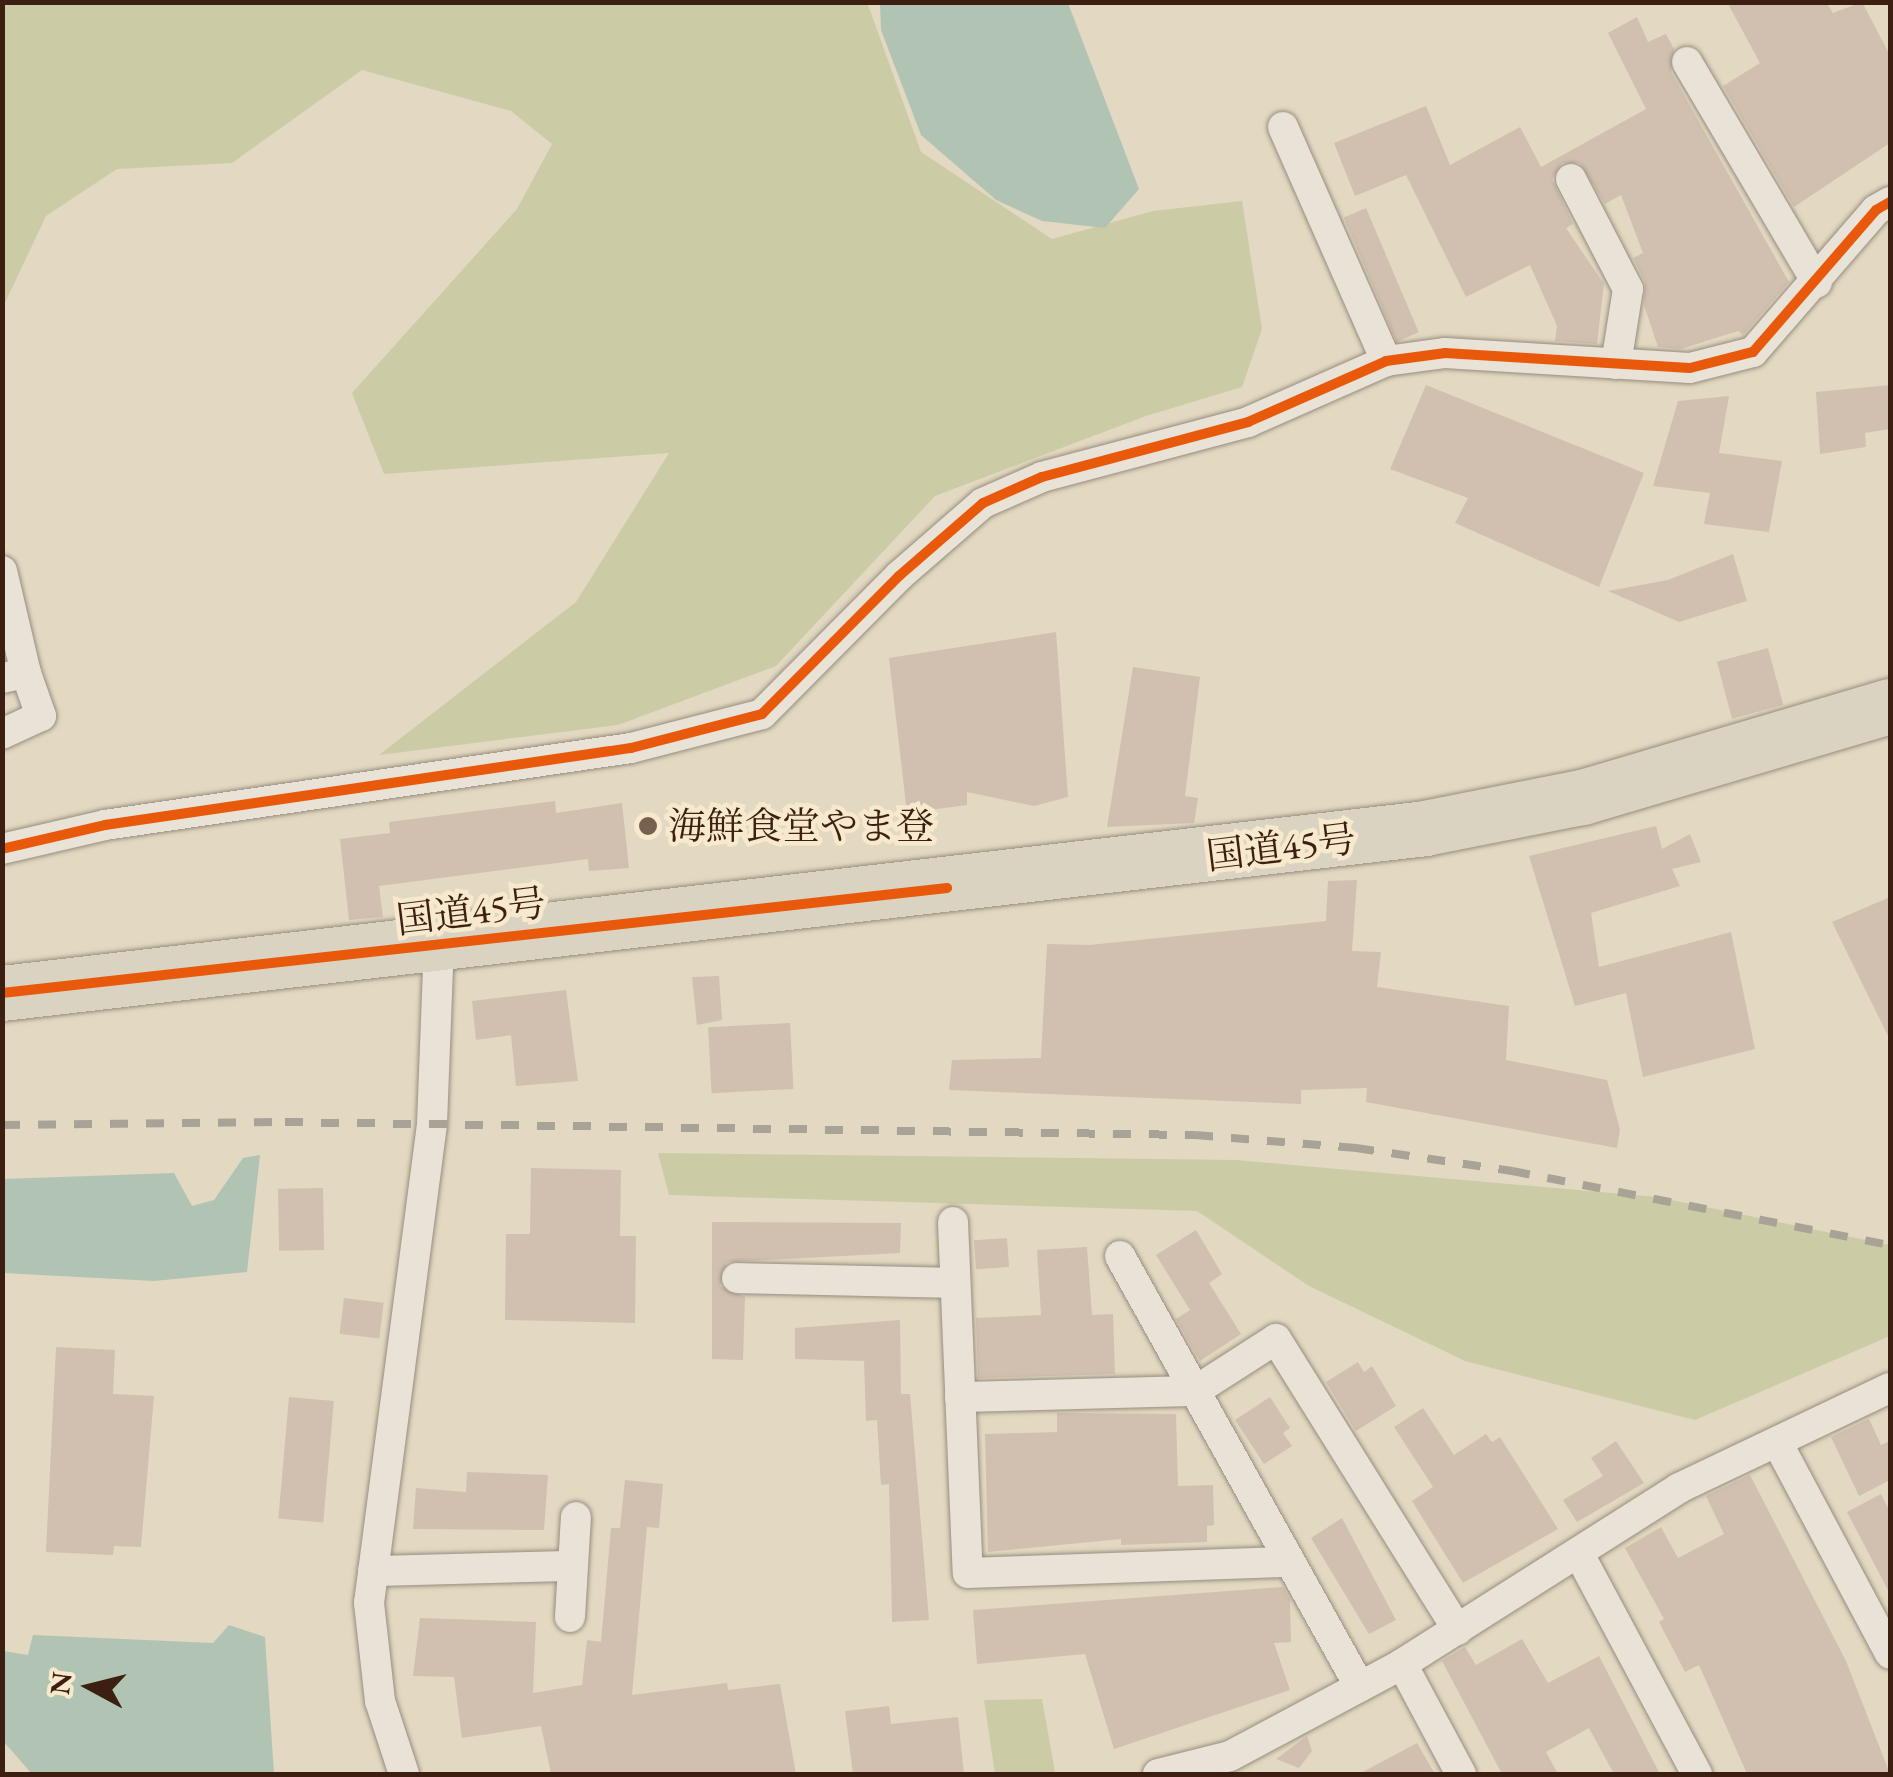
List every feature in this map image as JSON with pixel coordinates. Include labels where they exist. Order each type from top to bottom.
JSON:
[{"type":"highway","name":"国道45号","points":[[2,993],[1426,828],[1582,797],[1890,706]]},
{"type":"street","points":[[1688,62],[1817,283]]},
{"type":"street","points":[[1283,127],[1386,360]]},
{"type":"street","points":[[1571,179],[1628,290],[1616,364]]},
{"type":"street","points":[[2,849],[105,825],[631,748],[762,714],[899,576],[983,503],[1042,478],[1248,422],[1386,360],[1445,353],[1690,368],[1753,352],[1817,283],[1876,210],[1890,202]]},
{"type":"street","points":[[2,571],[14,676],[41,716],[2,734]]},
{"type":"street","points":[[404,1774],[371,1650],[373,1570],[432,1124],[439,945]]},
{"type":"street","points":[[954,1222],[968,1573],[1290,1562]]},
{"type":"street","points":[[1120,1256],[1360,1687]]},
{"type":"street","points":[[737,1278],[954,1282]]},
{"type":"street","points":[[960,1397],[1195,1391],[1276,1339],[1458,1630]]},
{"type":"street","points":[[1158,1774],[1235,1765],[1458,1630],[1679,1488],[1890,1388]]},
{"type":"street","points":[[1776,1442],[1890,1654]]},
{"type":"street","points":[[570,1617],[570,1566],[576,1518]]},
{"type":"street","points":[[1579,1554],[1697,1774]]},
{"type":"street","points":[[373,1570],[570,1566]]},
{"type":"street","points":[[1402,1664],[1461,1774]]},
{"type":"green space","points":[[867,2],[921,152],[1052,239],[1153,211],[1242,201],[1262,329],[1242,387],[1146,416],[935,496],[776,666],[618,725],[379,755],[576,602],[669,453],[384,474],[352,393],[517,209],[552,144],[511,111],[362,70],[232,163],[117,169],[46,216],[3,307],[3,3]]},
{"type":"green space","points":[[658,1153],[1236,1160],[1657,1197],[1890,1245],[1890,1336],[1695,1420],[1465,1361],[1309,1286],[1197,1211],[669,1195]]},
{"type":"green space","points":[[1042,1699],[1055,1772],[995,1774],[984,1700]]},
{"type":"shaded area","points":[[880,3],[1068,3],[1139,189],[1105,228],[1042,221],[996,200],[921,135],[881,30]]},
{"type":"shaded area","points":[[260,1155],[247,1272],[154,1281],[3,1273],[3,1179],[174,1173],[192,1206],[214,1200],[243,1158]]},
{"type":"shaded area","points":[[229,1625],[265,1637],[274,1774],[32,1774],[3,1741],[3,1651],[28,1655],[33,1635],[213,1643]]},
{"type":"building","points":[[1727,2],[1826,2],[1833,13],[1862,2],[1890,55],[1890,143],[1794,207],[1723,86],[1760,63]]},
{"type":"building","points":[[1637,17],[1648,42],[1666,34],[1674,49],[1671,72],[1789,282],[1743,335],[1738,331],[1681,349],[1658,347],[1644,305],[1645,282],[1633,258],[1643,253],[1621,195],[1605,204],[1580,163],[1562,163],[1552,179],[1573,224],[1566,228],[1604,284],[1597,344],[1555,341],[1557,326],[1530,265],[1466,297],[1406,175],[1355,196],[1334,143],[1426,106],[1450,165],[1520,127],[1541,167],[1646,109],[1608,33]]},
{"type":"building","points":[[1366,208],[1419,332],[1397,342],[1344,217]]},
{"type":"building","points":[[1426,385],[1644,473],[1599,587],[1455,523],[1468,498],[1390,469]]},
{"type":"building","points":[[1890,385],[1890,429],[1865,433],[1866,447],[1820,454],[1816,392]]},
{"type":"building","points":[[1729,396],[1719,453],[1782,461],[1769,532],[1704,524],[1710,493],[1653,486],[1678,401]]},
{"type":"building","points":[[1733,554],[1747,601],[1679,622],[1608,591],[1668,580]]},
{"type":"building","points":[[1056,632],[1068,797],[1034,806],[967,792],[967,805],[907,813],[889,658]]},
{"type":"building","points":[[1768,648],[1783,705],[1732,719],[1717,662]]},
{"type":"building","points":[[1133,667],[1200,677],[1185,796],[1198,798],[1194,823],[1107,827]]},
{"type":"building","points":[[555,801],[556,813],[622,803],[629,868],[589,871],[588,859],[379,886],[383,917],[349,920],[340,839],[390,833],[389,822]]},
{"type":"building","points":[[1656,826],[1662,849],[1690,834],[1701,862],[1672,869],[1680,886],[1591,913],[1599,967],[1731,932],[1755,1049],[1643,1077],[1626,993],[1575,1006],[1529,856]]},
{"type":"building","points":[[1357,880],[1352,951],[1381,952],[1377,987],[1509,1006],[1506,1060],[1607,1080],[1620,1130],[1617,1148],[1366,1102],[1367,1088],[1301,1090],[1301,1104],[949,1090],[952,1060],[1041,1058],[1047,944],[1089,945],[1326,921],[1328,881]]},
{"type":"building","points":[[1890,897],[1890,1040],[1832,922]]},
{"type":"building","points":[[719,976],[722,1020],[697,1025],[692,977]]},
{"type":"building","points":[[566,990],[578,1081],[516,1086],[511,1035],[476,1040],[472,1001]]},
{"type":"building","points":[[790,1023],[793,1089],[712,1093],[708,1027]]},
{"type":"building","points":[[531,1168],[621,1170],[620,1236],[636,1236],[635,1323],[505,1320],[506,1234],[530,1234]]},
{"type":"building","points":[[323,1188],[324,1250],[279,1251],[278,1189]]},
{"type":"building","points":[[712,1222],[901,1223],[900,1253],[727,1262],[720,1286],[745,1297],[743,1360],[712,1359]]},
{"type":"building","points":[[1196,1230],[1222,1274],[1209,1283],[1241,1334],[1200,1361],[1176,1319],[1190,1310],[1156,1255]]},
{"type":"building","points":[[1007,1238],[1009,1267],[976,1269],[974,1240]]},
{"type":"building","points":[[1087,1247],[1092,1315],[1113,1314],[1115,1374],[978,1378],[976,1318],[1041,1315],[1037,1250]]},
{"type":"building","points":[[344,1298],[384,1303],[379,1339],[340,1334]]},
{"type":"building","points":[[900,1320],[901,1394],[910,1394],[929,1620],[892,1622],[889,1484],[881,1485],[877,1420],[866,1421],[864,1361],[795,1359],[795,1328]]},
{"type":"building","points":[[56,1347],[115,1350],[113,1394],[154,1396],[141,1547],[114,1546],[113,1555],[46,1552]]},
{"type":"building","points":[[1358,1362],[1364,1372],[1372,1366],[1396,1406],[1356,1431],[1326,1382]]},
{"type":"building","points":[[289,1397],[334,1401],[323,1522],[278,1519]]},
{"type":"building","points":[[1270,1397],[1290,1428],[1283,1433],[1292,1446],[1264,1464],[1235,1420]]},
{"type":"building","points":[[1423,1408],[1454,1455],[1486,1434],[1492,1442],[1500,1437],[1558,1529],[1463,1583],[1412,1501],[1433,1487],[1394,1427]]},
{"type":"building","points":[[1057,1413],[1176,1414],[1178,1486],[1213,1485],[1214,1525],[1207,1526],[1207,1542],[1121,1545],[1121,1539],[988,1552],[985,1434],[1057,1432]]},
{"type":"building","points":[[1869,1419],[1881,1445],[1890,1441],[1890,1480],[1859,1496],[1831,1437]]},
{"type":"building","points":[[1616,1441],[1644,1483],[1577,1522],[1563,1500],[1603,1476],[1591,1458]]},
{"type":"building","points":[[467,1472],[548,1475],[544,1530],[413,1529],[416,1488],[466,1492]]},
{"type":"building","points":[[1750,1475],[1846,1661],[1890,1774],[1747,1774],[1699,1665],[1685,1672],[1659,1622],[1664,1619],[1625,1548],[1661,1527],[1678,1558],[1724,1534],[1706,1496]]},
{"type":"building","points":[[625,1480],[663,1484],[659,1528],[647,1527],[632,1695],[727,1683],[728,1690],[780,1684],[796,1774],[551,1774],[541,1726],[462,1738],[454,1677],[413,1676],[420,1618],[536,1622],[533,1693],[582,1685],[587,1640],[601,1642],[611,1528],[620,1528]]},
{"type":"building","points":[[1881,1494],[1890,1512],[1890,1594],[1847,1512]]},
{"type":"building","points":[[1342,1518],[1396,1620],[1369,1634],[1311,1538]]},
{"type":"building","points":[[1283,1587],[1290,1599],[1291,1642],[1274,1643],[1290,1690],[1114,1749],[1085,1654],[977,1664],[973,1610]]},
{"type":"building","points":[[1522,1639],[1548,1683],[1599,1656],[1660,1774],[1614,1774],[1589,1728],[1546,1752],[1558,1774],[1502,1774],[1442,1661],[1465,1647],[1476,1665]]},
{"type":"building","points":[[889,1706],[891,1724],[958,1717],[964,1774],[853,1774],[845,1711]]},
{"type":"building","points":[[1307,1736],[1312,1751],[1299,1768],[1276,1759]]},
{"type":"building","points":[[1417,1743],[1435,1774],[1359,1774]]},
{"type":"railway","points":[[2,1125],[285,1122],[1195,1135],[1356,1148],[1512,1171],[1890,1245]]},
{"type":"cycle path","points":[[2,849],[105,825],[631,748],[762,714],[899,576],[983,503],[1042,477],[1248,422],[1386,361],[1445,353],[1690,368],[1753,352],[1876,210],[1890,202]]},
{"type":"cycle path","points":[[2,993],[947,888]]},
{"type":"place","name":"海鮮食堂やま登","points":[[648,826]]}]
